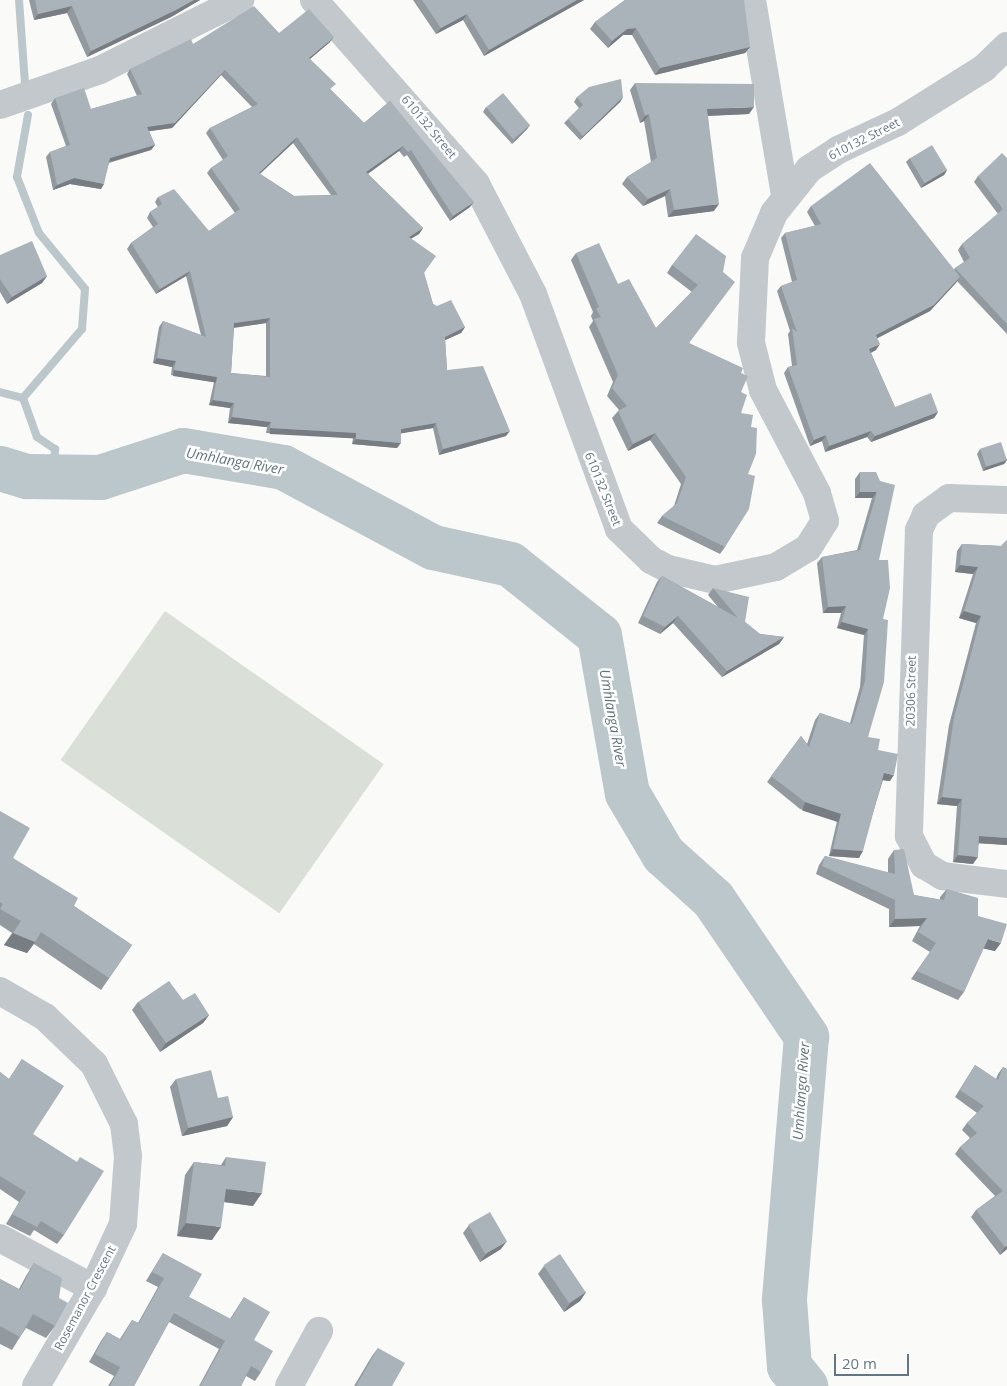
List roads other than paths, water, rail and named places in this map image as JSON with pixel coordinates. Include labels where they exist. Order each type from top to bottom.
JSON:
[{"type":"street","points":[[6,101],[63,83],[136,54],[240,0]]},
{"type":"street","name":"610132 Street","points":[[314,0],[476,184],[533,294],[619,529],[651,560],[683,574],[715,580],[776,567],[808,548],[825,521],[817,493],[763,390],[751,343],[755,258],[786,196],[809,169],[831,155],[898,122],[984,68],[1007,46]]},
{"type":"street","points":[[752,0],[786,196]]},
{"type":"street","name":"20306 Street","points":[[1007,500],[949,498],[926,515],[919,530],[908,836],[924,865],[942,876],[1007,884]]},
{"type":"street","name":"Rosemanor Crescent","points":[[0,991],[45,1017],[75,1042],[94,1064],[124,1124],[128,1191],[123,1224],[93,1288],[36,1386]]},
{"type":"street","points":[[0,1238],[93,1288]]},
{"type":"street","points":[[289,1386],[319,1331]]},
{"type":"waterway","points":[[19,0],[25,84]]},
{"type":"waterway","points":[[28,115],[17,177],[39,233],[85,289],[82,329],[23,398],[37,437],[55,449],[54,467],[66,477]]},
{"type":"waterway","points":[[0,392],[23,398]]},
{"type":"waterway","name":"Umhlanga River","points":[[0,468],[27,476],[100,477],[183,450],[283,467],[433,547],[510,564],[599,635],[627,793],[663,854],[713,899],[806,1036],[784,1300],[789,1366],[805,1386]]}]
